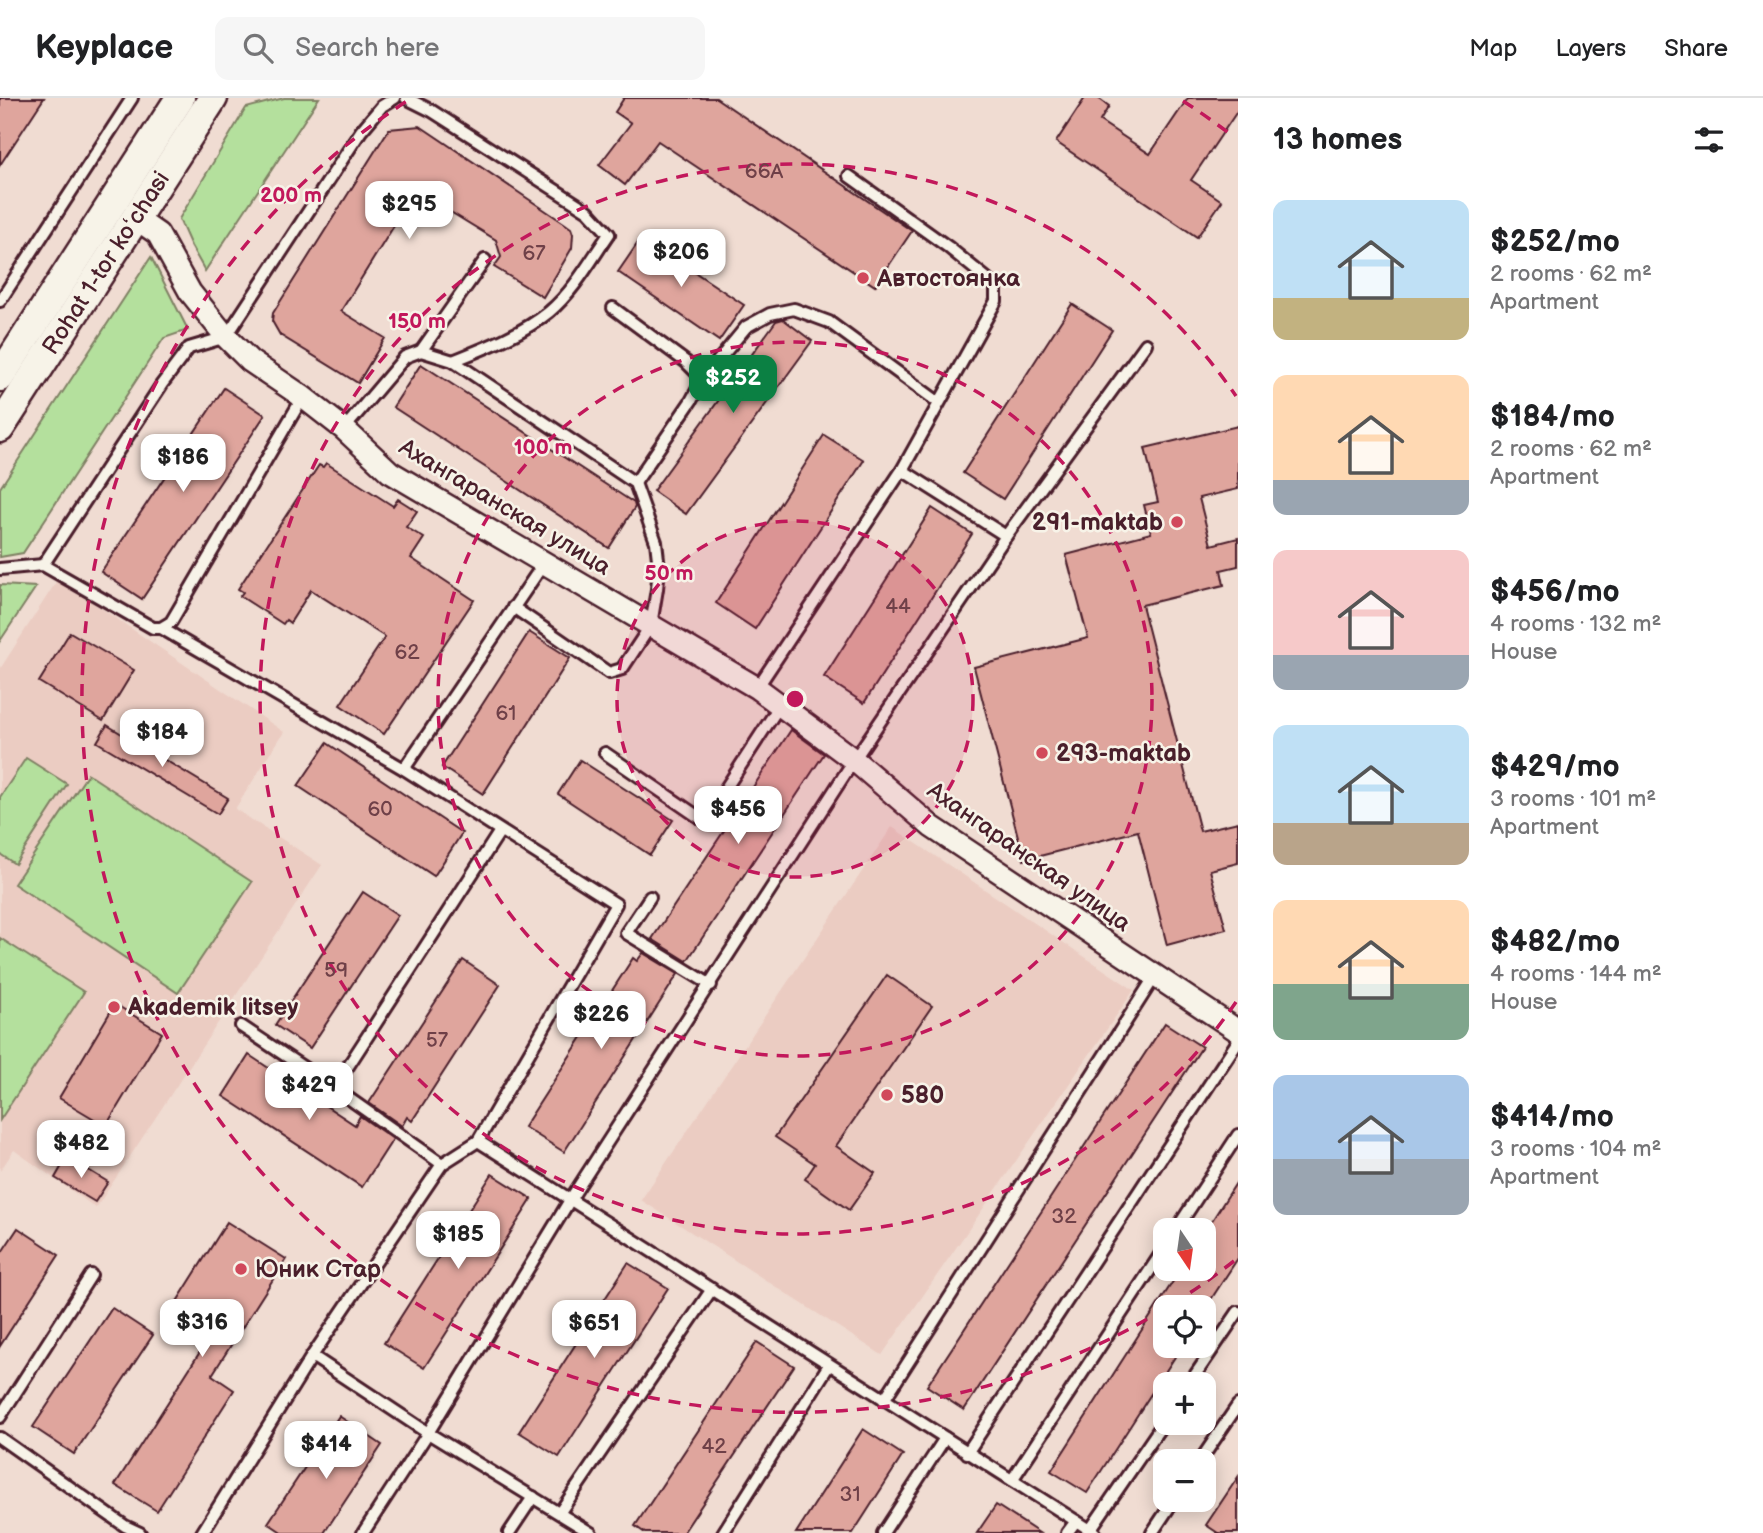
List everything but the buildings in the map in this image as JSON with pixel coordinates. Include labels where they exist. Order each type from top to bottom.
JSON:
[{"type":"street","name":"Rohat 1-tor koʻchasi","points":[[0,428],[124,211],[180,98]]},
{"type":"street","name":"Rohat 1-tor koʻchasi","points":[[0,377],[212,98]]},
{"type":"street","points":[[212,98],[218,98]]},
{"type":"street","name":"Ахангаранская улица","points":[[124,211],[158,234],[190,292],[226,337],[250,360],[344,429],[390,472],[757,688],[854,760],[933,827],[1238,1031]]},
{"type":"lane","points":[[0,301],[132,98]]},
{"type":"lane","points":[[44,565],[188,348],[226,337],[361,131],[382,106],[395,98]]},
{"type":"lane","points":[[406,98],[432,111],[589,211],[609,234],[576,282],[550,311],[520,331],[453,361]]},
{"type":"lane","points":[[757,688],[901,470],[996,301],[996,286],[948,247],[849,176]]},
{"type":"lane","points":[[344,429],[405,357],[421,351],[485,260]]},
{"type":"lane","points":[[613,308],[686,362],[703,379]]},
{"type":"lane","points":[[635,483],[703,379],[746,327],[770,314],[794,309],[829,322],[938,402]]},
{"type":"lane","points":[[363,1533],[428,1433],[570,1200],[854,760],[1006,536],[1146,344]]},
{"type":"lane","points":[[421,351],[453,361],[635,483],[656,542],[659,568],[651,625],[622,668],[609,673],[513,607]]},
{"type":"lane","points":[[161,628],[171,622],[303,397]]},
{"type":"lane","points":[[901,470],[1006,536]]},
{"type":"lane","points":[[404,769],[544,563]]},
{"type":"lane","points":[[0,569],[44,565],[153,628],[161,628],[404,769],[616,904],[478,1141],[442,1164],[312,1356],[202,1533]]},
{"type":"lane","points":[[605,753],[700,818],[711,811],[780,705]]},
{"type":"lane","points":[[334,1088],[500,831]]},
{"type":"lane","points":[[626,933],[650,897]]},
{"type":"lane","points":[[607,922],[711,985]]},
{"type":"lane","points":[[884,1400],[1155,976]]},
{"type":"lane","points":[[241,1026],[442,1164]]},
{"type":"lane","points":[[967,1452],[1238,1041]]},
{"type":"lane","points":[[1184,1218],[1238,1135]]},
{"type":"lane","points":[[478,1141],[1093,1531],[1156,1435]]},
{"type":"lane","points":[[1012,1480],[1153,1266]]},
{"type":"lane","points":[[0,1417],[91,1275]]},
{"type":"lane","points":[[560,1512],[712,1289]]},
{"type":"lane","points":[[1197,1372],[1238,1312]]},
{"type":"lane","points":[[312,1356],[428,1433],[591,1533]]},
{"type":"lane","points":[[723,1533],[829,1365]]},
{"type":"lane","points":[[1208,1449],[1238,1405]]},
{"type":"lane","points":[[0,1438],[125,1526],[140,1533]]},
{"type":"lane","points":[[883,1533],[945,1438]]},
{"type":"lane","points":[[509,1533],[533,1497]]},
{"type":"lane","points":[[1152,1533],[1166,1512]]},
{"type":"lane","points":[[1067,1533],[1076,1521]]},
{"type":"shaded area","name":"Akademik litsey","points":[[58,579],[284,732],[235,809],[322,865],[96,1208],[14,1150],[0,1171],[0,669]]},
{"type":"shaded area","name":"580","points":[[892,827],[1134,990],[882,1355],[641,1200]]},
{"type":"green space","points":[[284,98],[319,98],[205,271],[179,219],[246,108]]},
{"type":"green space","points":[[151,257],[188,330],[164,338],[23,553],[0,557],[0,488]]},
{"type":"green space","points":[[0,585],[36,587],[0,641]]},
{"type":"green space","points":[[26,758],[67,784],[15,864],[0,854],[0,797]]},
{"type":"green space","points":[[88,774],[252,882],[178,993],[14,884]]},
{"type":"green space","points":[[0,938],[84,992],[0,1120]]},
{"type":"place","name":"Автостоянка","points":[[863,278]]},
{"type":"place","name":"291-maktab","points":[[1177,522]]},
{"type":"place","name":"293-maktab","points":[[1042,753]]},
{"type":"place","name":"Akademik litsey","points":[[114,1007]]},
{"type":"place","name":"580","points":[[887,1095]]},
{"type":"place","name":"Юник Стар","points":[[241,1269]]}]
